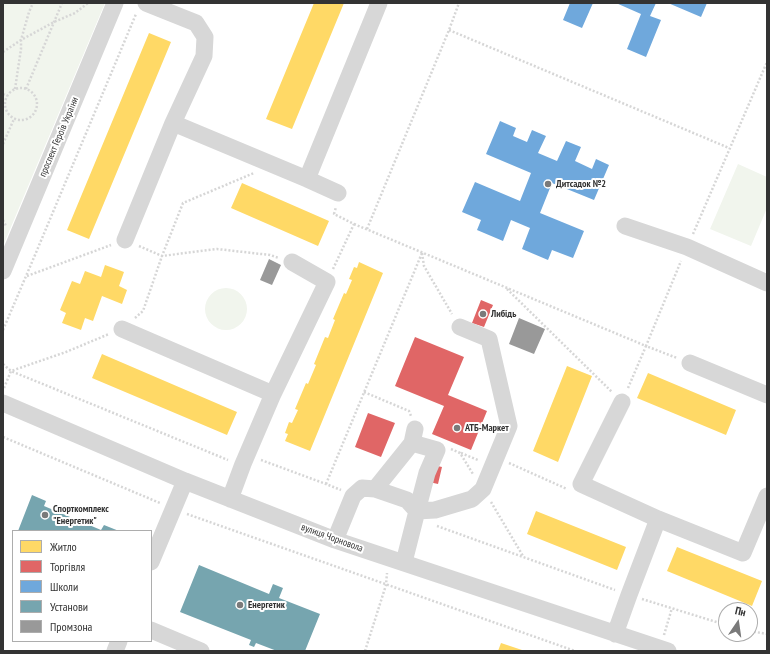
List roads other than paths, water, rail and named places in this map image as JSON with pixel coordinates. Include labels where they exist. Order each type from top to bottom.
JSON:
[{"type":"street","name":"проспект Героїв України","points":[[3,271],[115,3]]},
{"type":"street","points":[[307,179],[379,3]]},
{"type":"street","points":[[125,240],[173,123],[204,56],[206,37],[196,24],[142,7]]},
{"type":"street","points":[[173,123],[338,193]]},
{"type":"street","points":[[625,226],[687,247],[767,283]]},
{"type":"street","points":[[230,499],[243,464],[273,394],[327,282],[292,262]]},
{"type":"street","points":[[417,511],[435,510],[472,499],[483,489],[509,426],[489,339],[460,327]]},
{"type":"street","points":[[122,329],[273,394]]},
{"type":"street","points":[[690,363],[767,395]]},
{"type":"street","points":[[622,402],[581,484],[658,519],[743,553],[767,496]]},
{"type":"street","name":"вулиця Чорновола","points":[[3,403],[185,481],[335,540],[664,650]]},
{"type":"street","points":[[375,488],[413,436],[437,450],[427,473],[404,562]]},
{"type":"street","points":[[152,560],[185,481]]},
{"type":"street","points":[[335,540],[353,496],[362,488],[375,488],[407,500],[417,511]]},
{"type":"street","points":[[615,634],[658,519]]},
{"type":"street","points":[[152,630],[201,651]]},
{"type":"place","name":"Дитсадок №2","points":[[548,184]]},
{"type":"place","name":"Либідь","points":[[483,314]]},
{"type":"place","name":"АТБ-Маркет","points":[[457,428]]},
{"type":"place","name":"Спорткомплекс \"Енергетик\"","points":[[45,515]]},
{"type":"place","name":"Енергетик","points":[[240,605]]}]
